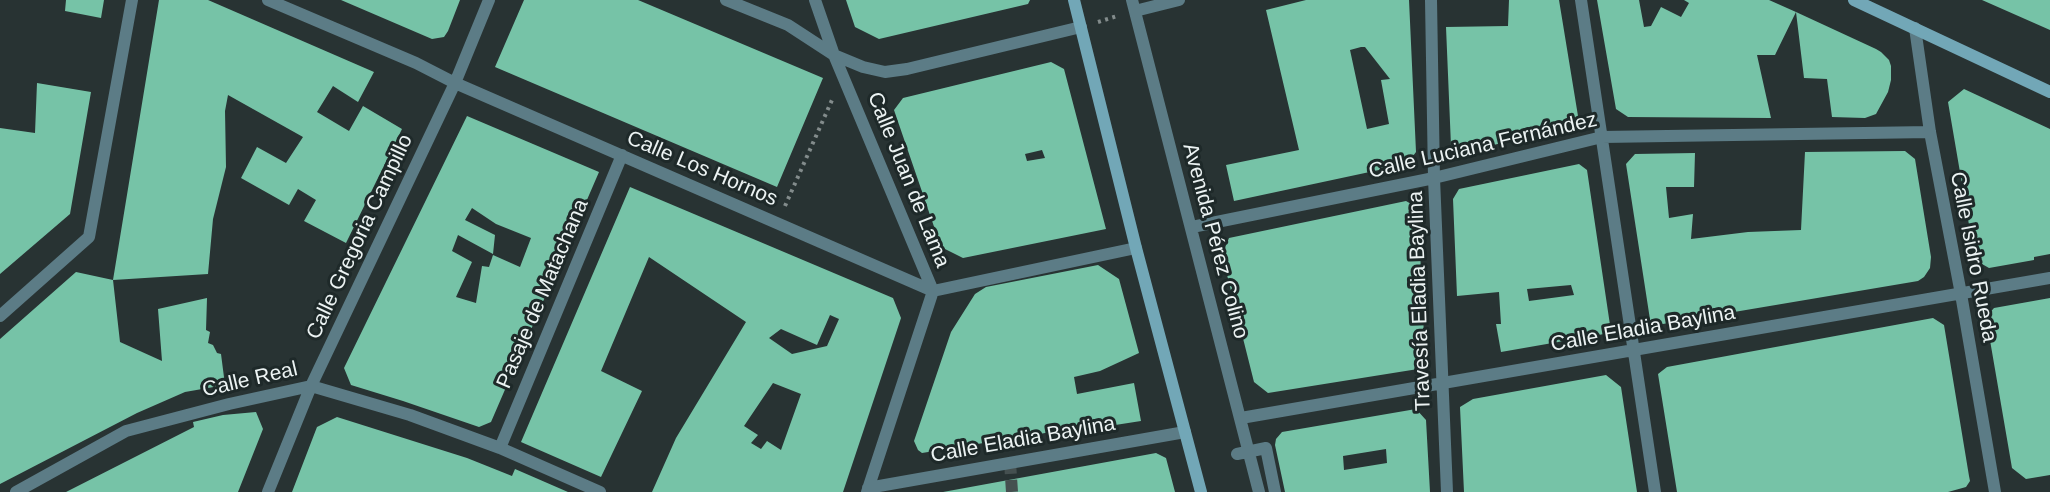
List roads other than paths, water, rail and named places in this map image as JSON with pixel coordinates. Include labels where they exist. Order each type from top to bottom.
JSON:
[{"type":"street","points":[[0,316],[89,237],[132,0]]},
{"type":"street","name":"Calle Los Hornos","points":[[268,0],[933,291]]},
{"type":"street","name":"Calle Gregoria Campillo","points":[[268,492],[311,386],[455,83],[489,0]]},
{"type":"street","points":[[726,0],[788,25],[834,55],[863,67],[885,72],[907,69],[1081,27]]},
{"type":"street","name":"Calle Juan de Lama","points":[[815,0],[834,55],[933,291],[868,490]]},
{"type":"street","points":[[1074,0],[1136,248],[1201,492]]},
{"type":"street","points":[[1133,5],[1179,0]]},
{"type":"street","name":"Travesía Eladia Baylina","points":[[1431,0],[1434,178],[1447,492]]},
{"type":"street","points":[[1581,0],[1655,492]]},
{"type":"street","points":[[1854,0],[2050,92]]},
{"type":"street","name":"Avenida Pérez Colino","points":[[1133,5],[1259,492]]},
{"type":"street","name":"Calle Isidro Rueda","points":[[1915,28],[1930,132],[1995,492]]},
{"type":"street","name":"Calle Luciana Fernández","points":[[1192,227],[1434,178],[1602,137],[1930,132]]},
{"type":"street","name":"Pasaje de Matachana","points":[[500,448],[622,155]]},
{"type":"street","points":[[933,291],[1136,248]]},
{"type":"street","name":"Calle Eladia Baylina","points":[[1241,418],[2050,278]]},
{"type":"street","name":"Calle Real","points":[[16,492],[126,431],[229,404],[311,386],[410,415],[500,448],[600,492]]},
{"type":"street","name":"Calle Eladia Baylina","points":[[868,490],[1185,432]]},
{"type":"street","points":[[1237,454],[1266,448],[1275,492]]},
{"type":"tunnel","points":[[1010,462],[1012,492]]}]
